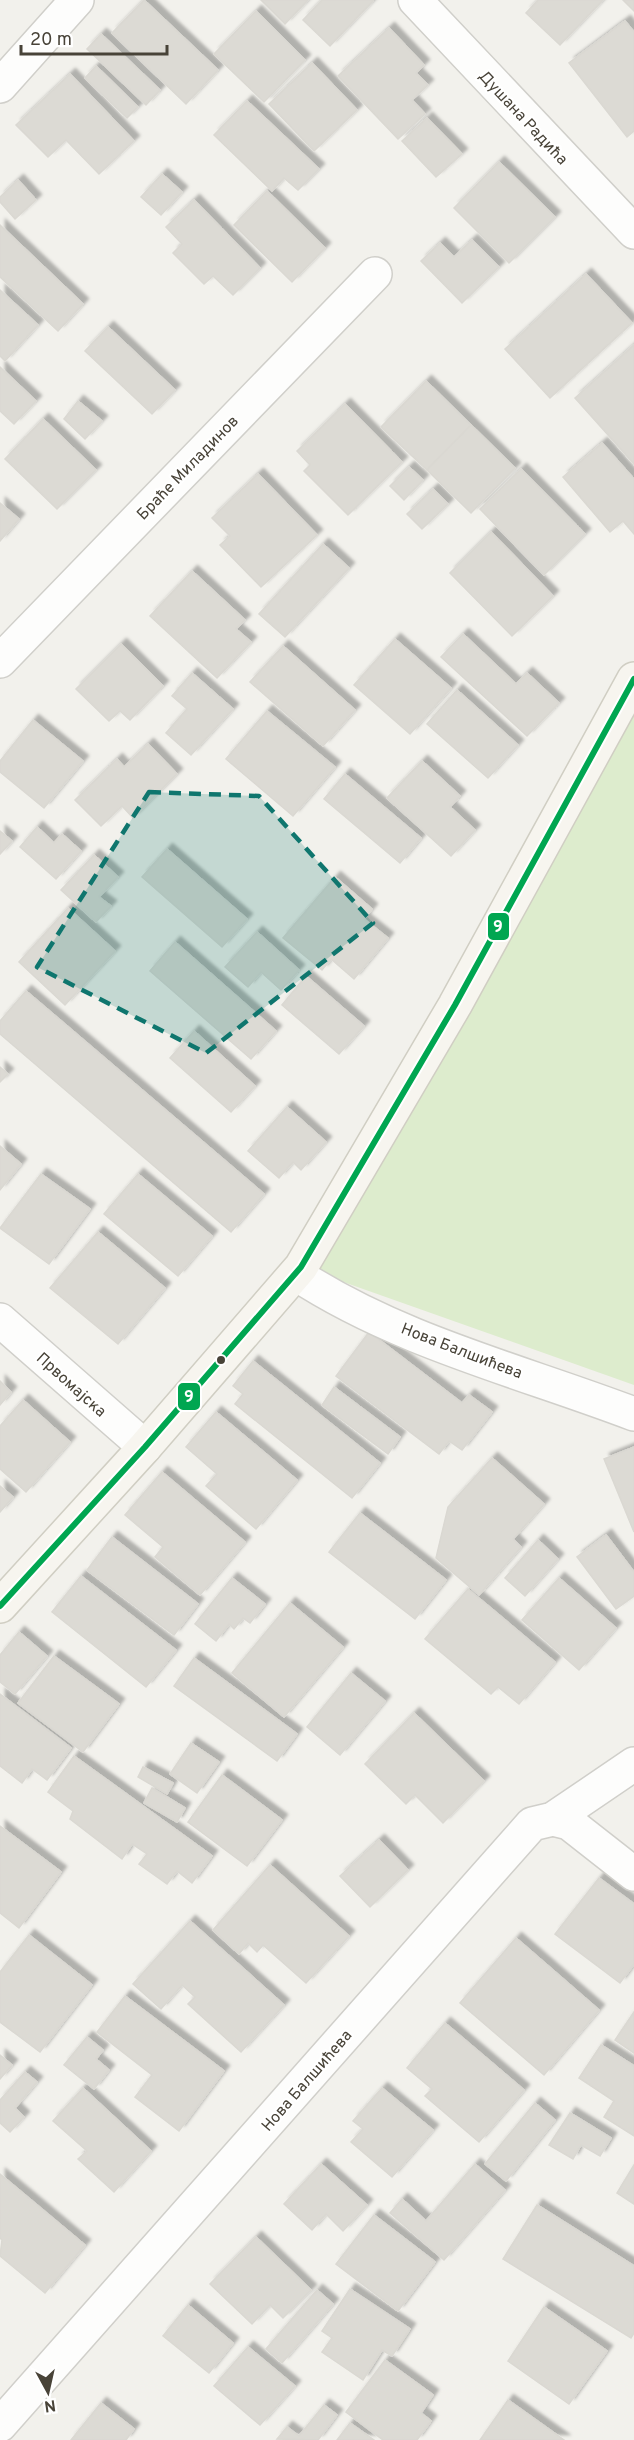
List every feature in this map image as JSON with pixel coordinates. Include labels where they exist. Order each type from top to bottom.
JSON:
[{"type":"street","points":[[0,86],[77,0]]},
{"type":"street","name":"Душана Радића","points":[[415,0],[634,232]]},
{"type":"street","name":"Браће Миладинов","points":[[0,661],[375,274]]},
{"type":"street","points":[[0,1606],[296,1274],[455,1005],[634,679]]},
{"type":"street","name":"Нова Балшићева","points":[[296,1274],[355,1309],[634,1414]]},
{"type":"street","name":"Првомајска","points":[[0,1320],[145,1446]]},
{"type":"street","name":"Нова Балшићева","points":[[0,2425],[532,1824],[553,1819],[634,1764]]},
{"type":"street","points":[[553,1819],[569,1822],[634,1874]]},
{"type":"highlighted area","points":[[149,792],[259,796],[373,923],[206,1053],[37,967]]},
{"type":"green space","points":[[634,679],[634,1385],[301,1267]]},
{"type":"building","points":[[144,0],[218,70],[186,104],[112,33]]},
{"type":"building","points":[[261,0],[308,0],[285,24]]},
{"type":"building","points":[[322,0],[373,1],[330,46],[303,20]]},
{"type":"building","points":[[538,0],[603,0],[560,45],[526,13]]},
{"type":"building","points":[[623,0],[634,0],[634,11]]},
{"type":"building","points":[[256,11],[305,60],[264,102],[214,54]]},
{"type":"building","points":[[625,21],[634,32],[634,131],[627,137],[569,63]]},
{"type":"building","points":[[389,28],[424,65],[416,73],[428,85],[412,100],[425,114],[398,139],[338,76]]},
{"type":"building","points":[[101,34],[160,90],[146,105],[87,49]]},
{"type":"building","points":[[312,63],[357,110],[314,151],[269,104]]},
{"type":"building","points":[[96,66],[138,107],[127,118],[85,78]]},
{"type":"building","points":[[70,74],[134,141],[99,174],[66,140],[48,157],[16,125]]},
{"type":"building","points":[[247,101],[319,169],[298,190],[284,178],[272,191],[214,135]]},
{"type":"building","points":[[427,118],[462,154],[436,177],[402,141]]},
{"type":"building","points":[[499,162],[555,217],[509,263],[454,208]]},
{"type":"building","points":[[162,174],[182,192],[161,215],[141,197]]},
{"type":"building","points":[[18,180],[36,200],[15,219],[0,202],[0,197]]},
{"type":"building","points":[[267,191],[325,248],[292,282],[234,225]]},
{"type":"building","points":[[194,200],[260,268],[233,295],[213,276],[204,284],[173,253],[182,244],[166,227]]},
{"type":"building","points":[[0,225],[83,304],[58,331],[0,277]]},
{"type":"building","points":[[472,240],[499,267],[462,303],[421,261],[440,243],[454,257]]},
{"type":"building","points":[[586,274],[632,323],[550,398],[505,349]]},
{"type":"building","points":[[0,290],[38,325],[5,361],[0,356]]},
{"type":"building","points":[[108,327],[175,390],[152,414],[85,351]]},
{"type":"building","points":[[634,345],[634,464],[575,398]]},
{"type":"building","points":[[0,367],[36,401],[14,424],[0,411]]},
{"type":"building","points":[[426,381],[471,425],[427,470],[381,427]]},
{"type":"building","points":[[78,401],[102,421],[85,439],[64,419]]},
{"type":"building","points":[[345,404],[402,462],[348,515],[304,471],[310,465],[297,451]]},
{"type":"building","points":[[43,419],[96,470],[57,509],[5,459]]},
{"type":"building","points":[[471,425],[515,468],[471,513],[427,470]]},
{"type":"building","points":[[602,443],[634,479],[634,534],[623,521],[610,532],[563,477]]},
{"type":"building","points":[[409,467],[423,480],[404,500],[390,486]]},
{"type":"building","points":[[521,469],[585,534],[544,575],[480,509]]},
{"type":"building","points":[[258,474],[317,535],[261,587],[220,545],[230,536],[212,518]]},
{"type":"building","points":[[433,489],[448,504],[422,529],[407,514]]},
{"type":"building","points":[[0,503],[19,519],[0,541]]},
{"type":"building","points":[[491,532],[553,596],[512,636],[450,573]]},
{"type":"building","points":[[323,544],[349,568],[285,637],[259,614]]},
{"type":"building","points":[[192,571],[245,620],[236,629],[251,642],[217,678],[150,616]]},
{"type":"building","points":[[463,634],[516,684],[527,673],[559,703],[527,736],[441,657]]},
{"type":"building","points":[[395,639],[451,688],[410,734],[354,685]]},
{"type":"building","points":[[121,644],[163,686],[130,720],[120,711],[109,721],[76,689]]},
{"type":"building","points":[[283,646],[355,710],[323,746],[250,682]]},
{"type":"building","points":[[192,673],[233,709],[191,755],[166,733],[187,709],[172,696]]},
{"type":"building","points":[[457,690],[518,745],[488,778],[427,724]]},
{"type":"building","points":[[267,711],[335,767],[293,816],[226,759]]},
{"type":"building","points":[[33,720],[83,761],[44,808],[0,772],[0,761]]},
{"type":"building","points":[[148,744],[177,774],[133,818],[122,806],[101,826],[75,800],[117,759],[124,767]]},
{"type":"building","points":[[422,761],[460,796],[450,807],[475,830],[451,856],[387,798]]},
{"type":"building","points":[[345,774],[421,838],[400,863],[324,799]]},
{"type":"building","points":[[37,827],[54,843],[62,834],[81,851],[56,879],[20,847]]},
{"type":"building","points":[[0,831],[12,841],[0,854]]},
{"type":"building","points":[[167,849],[247,919],[222,947],[142,877]]},
{"type":"building","points":[[94,855],[118,877],[99,897],[111,906],[96,922],[61,890]]},
{"type":"building","points":[[335,877],[372,909],[364,919],[388,938],[354,979],[331,959],[322,970],[283,938]]},
{"type":"building","points":[[68,908],[115,951],[65,1005],[19,962]]},
{"type":"building","points":[[257,932],[299,970],[281,990],[261,972],[248,987],[225,967]]},
{"type":"building","points":[[175,942],[276,1031],[251,1059],[150,971]]},
{"type":"building","points":[[306,976],[364,1026],[339,1054],[282,1005]]},
{"type":"building","points":[[26,991],[264,1194],[231,1232],[0,1034],[0,1021]]},
{"type":"building","points":[[194,1031],[255,1086],[231,1112],[170,1058]]},
{"type":"building","points":[[0,1067],[8,1074],[0,1082]]},
{"type":"building","points":[[287,1107],[326,1142],[301,1170],[293,1162],[279,1178],[248,1151]]},
{"type":"building","points":[[0,1146],[21,1164],[0,1190]]},
{"type":"building","points":[[41,1174],[90,1209],[49,1264],[0,1228]]},
{"type":"building","points":[[138,1174],[212,1236],[178,1276],[104,1214]]},
{"type":"building","points":[[98,1232],[165,1288],[118,1344],[50,1288]]},
{"type":"building","points":[[369,1332],[462,1403],[469,1395],[492,1412],[462,1450],[449,1441],[439,1454],[336,1376]]},
{"type":"building","points":[[253,1361],[380,1463],[352,1498],[235,1404],[243,1394],[233,1386]]},
{"type":"building","points":[[0,1381],[11,1392],[0,1405]]},
{"type":"building","points":[[334,1387],[400,1437],[388,1454],[322,1405]]},
{"type":"building","points":[[23,1400],[70,1442],[26,1492],[0,1469],[0,1426]]},
{"type":"building","points":[[216,1412],[297,1480],[256,1529],[206,1486],[217,1474],[186,1447]]},
{"type":"building","points":[[634,1447],[634,1532],[604,1459]]},
{"type":"building","points":[[492,1458],[544,1504],[513,1539],[521,1547],[479,1595],[436,1558],[448,1507]]},
{"type":"building","points":[[162,1472],[245,1542],[200,1595],[155,1557],[163,1547],[125,1515]]},
{"type":"building","points":[[0,1486],[13,1497],[0,1512]]},
{"type":"building","points":[[360,1513],[446,1580],[415,1619],[329,1552]]},
{"type":"building","points":[[606,1535],[634,1572],[634,1596],[616,1609],[577,1557]]},
{"type":"building","points":[[112,1537],[198,1604],[174,1635],[87,1570]]},
{"type":"building","points":[[538,1540],[558,1559],[525,1596],[505,1578]]},
{"type":"building","points":[[81,1576],[176,1650],[146,1687],[52,1612]]},
{"type":"building","points":[[232,1578],[265,1604],[250,1623],[243,1618],[234,1629],[229,1624],[216,1641],[195,1624]]},
{"type":"building","points":[[559,1578],[616,1628],[579,1670],[522,1620]]},
{"type":"building","points":[[468,1589],[555,1662],[519,1704],[498,1687],[491,1694],[425,1639]]},
{"type":"building","points":[[290,1603],[343,1647],[284,1717],[232,1673]]},
{"type":"building","points":[[19,1632],[47,1656],[15,1694],[0,1682],[0,1655]]},
{"type":"building","points":[[54,1656],[119,1704],[83,1752],[18,1703]]},
{"type":"building","points":[[194,1658],[297,1734],[277,1761],[174,1686]]},
{"type":"building","points":[[351,1673],[385,1701],[340,1755],[307,1727]]},
{"type":"building","points":[[0,1694],[71,1748],[47,1780],[32,1769],[22,1783],[0,1766]]},
{"type":"building","points":[[414,1713],[484,1781],[443,1823],[415,1795],[406,1804],[365,1764]]},
{"type":"building","points":[[191,1743],[219,1762],[197,1793],[170,1774]]},
{"type":"building","points":[[74,1756],[212,1856],[192,1883],[177,1871],[167,1884],[139,1864],[147,1854],[132,1844],[122,1859],[70,1819],[73,1811],[48,1792]]},
{"type":"building","points":[[143,1767],[173,1783],[167,1794],[138,1777]]},
{"type":"building","points":[[222,1775],[282,1820],[247,1866],[188,1822]]},
{"type":"building","points":[[152,1788],[185,1808],[177,1822],[144,1803]]},
{"type":"building","points":[[0,1826],[61,1872],[19,1928],[0,1913]]},
{"type":"building","points":[[379,1840],[408,1870],[370,1907],[340,1876]]},
{"type":"building","points":[[270,1865],[349,1936],[306,1983],[263,1945],[257,1952],[248,1943],[239,1954],[213,1930]]},
{"type":"building","points":[[599,1878],[634,1904],[634,1964],[620,1983],[555,1934]]},
{"type":"building","points":[[190,1921],[284,2005],[241,2052],[188,2004],[195,1997],[182,1985],[161,2009],[133,1984]]},
{"type":"building","points":[[29,1935],[92,1985],[40,2052],[0,2022],[0,1972]]},
{"type":"building","points":[[516,1938],[599,2010],[544,2075],[460,2003]]},
{"type":"building","points":[[125,1996],[224,2071],[179,2131],[135,2097],[152,2075],[97,2032]]},
{"type":"building","points":[[634,2012],[634,2053],[615,2040]]},
{"type":"building","points":[[445,2023],[524,2090],[479,2142],[425,2096],[432,2089],[407,2068]]},
{"type":"building","points":[[87,2037],[103,2050],[96,2059],[109,2070],[94,2089],[64,2065]]},
{"type":"building","points":[[601,2045],[634,2066],[634,2136],[604,2117],[614,2101],[579,2078]]},
{"type":"building","points":[[0,2055],[12,2065],[0,2079]]},
{"type":"building","points":[[25,2072],[37,2082],[15,2108],[24,2117],[10,2132],[0,2123],[0,2100]]},
{"type":"building","points":[[83,2088],[151,2151],[114,2192],[78,2159],[87,2151],[53,2121]]},
{"type":"building","points":[[382,2088],[433,2130],[392,2177],[351,2142],[363,2129],[353,2121]]},
{"type":"building","points":[[535,2103],[555,2120],[506,2181],[485,2164]]},
{"type":"building","points":[[570,2113],[611,2138],[600,2156],[581,2145],[573,2159],[549,2145]]},
{"type":"building","points":[[321,2164],[367,2205],[343,2231],[326,2214],[312,2230],[284,2204]]},
{"type":"building","points":[[475,2164],[505,2190],[444,2260],[390,2213],[402,2199],[426,2221]]},
{"type":"building","points":[[634,2165],[634,2204],[617,2193]]},
{"type":"building","points":[[0,2174],[85,2245],[45,2293],[0,2256],[2,2240],[0,2238]]},
{"type":"building","points":[[537,2205],[634,2266],[634,2333],[631,2338],[503,2259]]},
{"type":"building","points":[[374,2215],[435,2262],[398,2311],[336,2264]]},
{"type":"building","points":[[256,2237],[311,2290],[283,2318],[270,2305],[252,2324],[210,2284]]},
{"type":"building","points":[[350,2289],[410,2329],[392,2356],[382,2350],[363,2380],[322,2352],[332,2338],[322,2331]]},
{"type":"building","points":[[317,2290],[333,2304],[282,2363],[266,2349]]},
{"type":"building","points":[[188,2305],[233,2343],[209,2373],[163,2336]]},
{"type":"building","points":[[544,2307],[607,2351],[569,2404],[508,2361]]},
{"type":"building","points":[[248,2347],[295,2386],[260,2425],[214,2386]]},
{"type":"building","points":[[385,2360],[433,2395],[421,2413],[431,2421],[417,2440],[383,2440],[346,2412]]},
{"type":"building","points":[[508,2400],[564,2440],[480,2440]]},
{"type":"building","points":[[101,2403],[134,2429],[126,2440],[71,2440]]},
{"type":"building","points":[[324,2405],[337,2415],[318,2440],[277,2439],[287,2427],[299,2436]]},
{"type":"building","points":[[350,2423],[374,2440],[337,2440]]},
{"type":"transit line","name":"9","points":[[0,1606],[145,1447],[301,1267],[455,1005],[634,679]]}]
